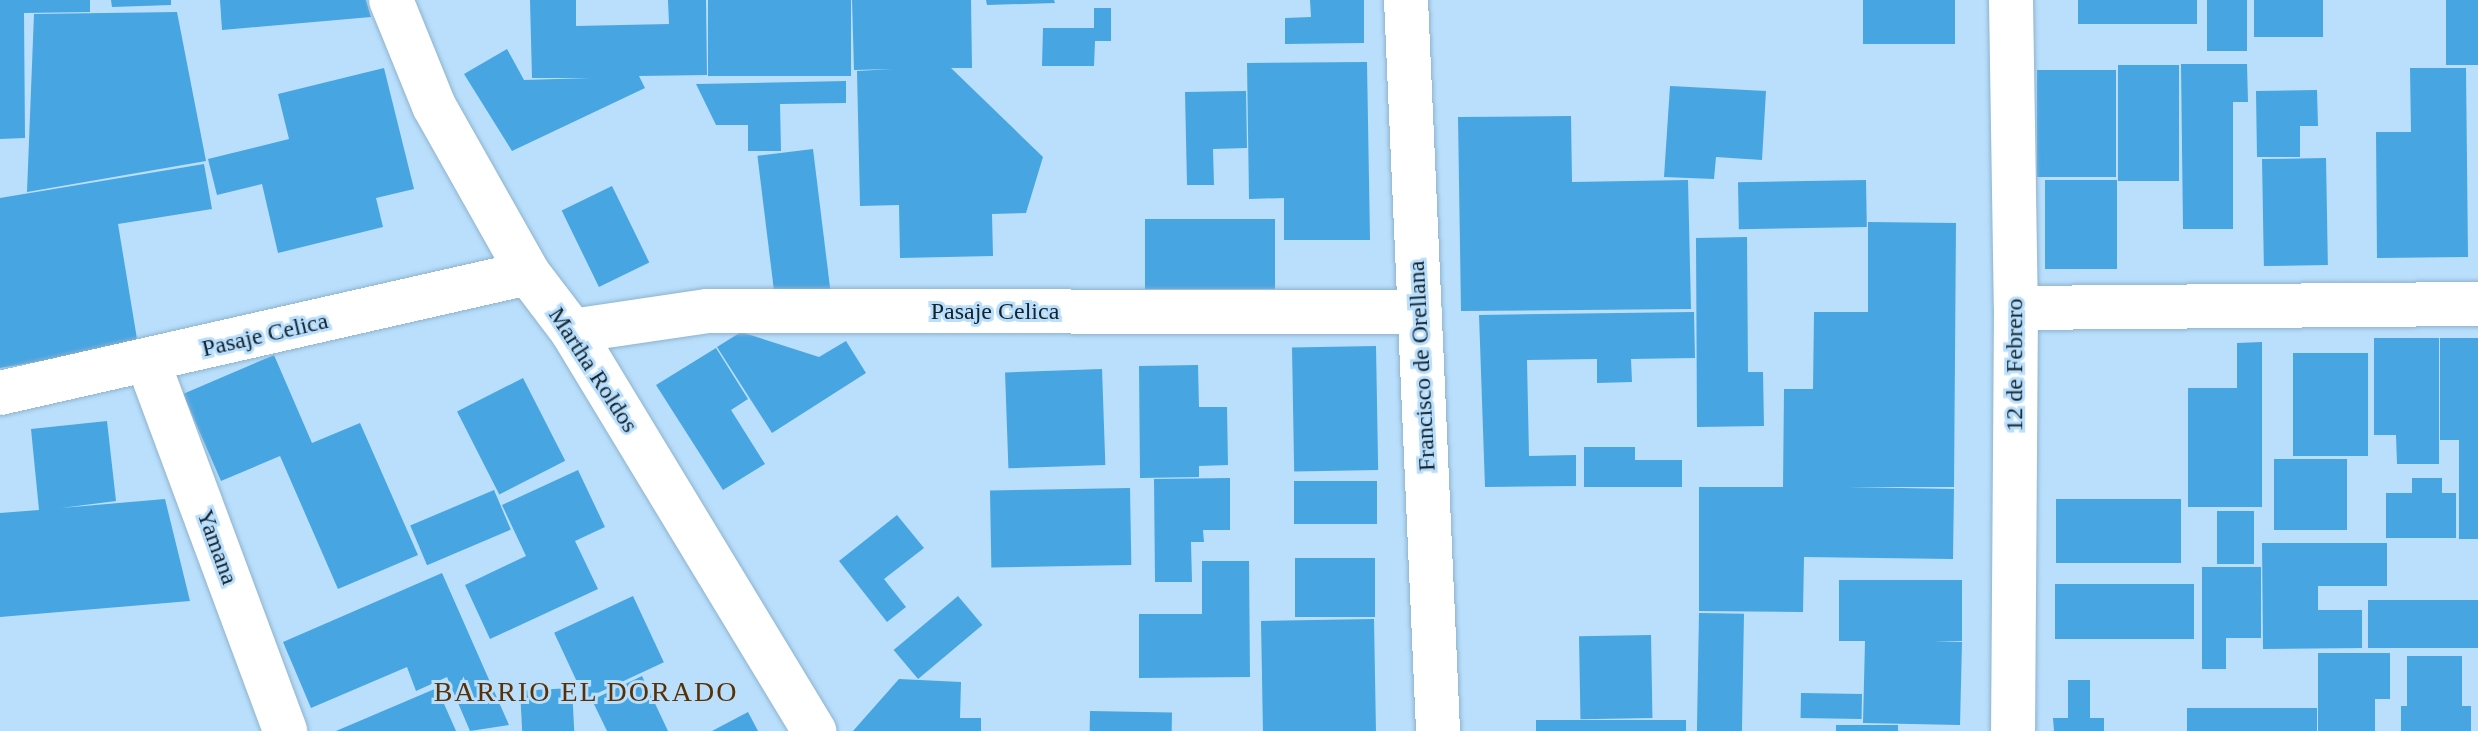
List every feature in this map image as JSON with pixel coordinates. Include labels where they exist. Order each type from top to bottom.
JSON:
[{"type":"street","name":"Martha Roldos","points":[[391,0],[434,106],[528,273],[572,331],[814,731]]},
{"type":"street","name":"Francisco de Orellana","points":[[1406,0],[1438,731]]},
{"type":"street","name":"12 de Febrero","points":[[2011,0],[2016,308],[2013,731]]},
{"type":"street","name":"Pasaje Celica","points":[[0,393],[148,362],[528,273]]},
{"type":"street","points":[[2016,308],[2478,304]]},
{"type":"street","name":"Pasaje Celica","points":[[572,331],[707,311],[1420,312]]},
{"type":"street","name":"Yamana","points":[[148,362],[285,731]]},
{"type":"building","points":[[0,0],[90,0],[90,12],[24,13],[25,138],[0,139]]},
{"type":"building","points":[[111,0],[171,0],[171,5],[112,7]]},
{"type":"building","points":[[220,0],[366,0],[371,17],[222,30]]},
{"type":"building","points":[[530,0],[576,0],[576,26],[669,24],[668,0],[706,0],[707,75],[639,76],[645,88],[512,151],[464,74],[507,49],[524,80],[591,78],[532,78]]},
{"type":"building","points":[[708,0],[851,0],[851,76],[708,76]]},
{"type":"building","points":[[852,0],[971,0],[972,68],[951,68],[1043,157],[1026,213],[992,214],[993,256],[900,258],[899,205],[860,206],[857,71],[893,69],[854,70]]},
{"type":"building","points":[[986,0],[1054,0],[1055,3],[987,5]]},
{"type":"building","points":[[1310,0],[1364,0],[1364,43],[1285,44],[1285,18],[1311,17]]},
{"type":"building","points":[[1863,0],[1955,0],[1955,44],[1863,44]]},
{"type":"building","points":[[2078,0],[2197,0],[2197,24],[2078,24]]},
{"type":"building","points":[[2207,0],[2247,0],[2247,51],[2207,51]]},
{"type":"building","points":[[2254,0],[2323,0],[2323,37],[2254,37]]},
{"type":"building","points":[[2446,0],[2478,0],[2478,65],[2446,65]]},
{"type":"building","points":[[1094,8],[1111,8],[1111,41],[1095,41],[1094,66],[1042,66],[1043,28],[1094,28]]},
{"type":"building","points":[[177,12],[206,161],[27,192],[34,14]]},
{"type":"building","points":[[1367,62],[1370,240],[1284,240],[1284,198],[1249,199],[1247,63]]},
{"type":"building","points":[[2181,64],[2247,64],[2248,102],[2233,102],[2233,229],[2183,229]]},
{"type":"building","points":[[2118,65],[2179,65],[2179,181],[2118,181]]},
{"type":"building","points":[[384,68],[414,189],[376,198],[383,227],[278,253],[262,184],[217,195],[208,159],[289,139],[278,94]]},
{"type":"building","points":[[2410,68],[2466,68],[2468,257],[2377,258],[2376,132],[2411,132]]},
{"type":"building","points":[[2037,70],[2116,70],[2116,177],[2037,177]]},
{"type":"building","points":[[846,81],[846,103],[780,104],[781,151],[748,151],[748,125],[716,125],[696,84]]},
{"type":"building","points":[[1670,86],[1766,91],[1762,160],[1716,157],[1714,179],[1664,177]]},
{"type":"building","points":[[2317,90],[2318,126],[2300,126],[2300,157],[2257,157],[2256,91]]},
{"type":"building","points":[[1246,91],[1247,148],[1213,149],[1214,185],[1187,185],[1185,92]]},
{"type":"building","points":[[1571,116],[1572,182],[1688,180],[1691,309],[1461,311],[1458,117]]},
{"type":"building","points":[[813,149],[830,289],[775,296],[757,156]]},
{"type":"building","points":[[2326,158],[2328,265],[2264,266],[2262,159]]},
{"type":"building","points":[[204,164],[212,209],[118,224],[138,345],[0,368],[0,198]]},
{"type":"building","points":[[1866,180],[1867,227],[1739,229],[1738,182]]},
{"type":"building","points":[[2045,180],[2117,180],[2117,269],[2045,269]]},
{"type":"building","points":[[612,186],[649,262],[599,287],[562,211]]},
{"type":"building","points":[[1145,219],[1275,219],[1275,289],[1145,289]]},
{"type":"building","points":[[1868,222],[1956,223],[1954,487],[1848,487],[1954,489],[1953,559],[1804,557],[1803,612],[1699,611],[1699,487],[1783,487],[1784,389],[1813,389],[1814,312],[1868,312]]},
{"type":"building","points":[[1747,237],[1748,372],[1763,372],[1764,426],[1697,427],[1696,238]]},
{"type":"building","points":[[1694,312],[1695,358],[1631,359],[1632,382],[1597,383],[1597,359],[1527,360],[1529,456],[1576,455],[1576,486],[1485,487],[1479,315]]},
{"type":"building","points":[[741,332],[819,357],[846,341],[866,373],[772,433],[717,347]]},
{"type":"building","points":[[2374,338],[2439,338],[2439,464],[2397,464],[2396,435],[2374,435]]},
{"type":"building","points":[[2440,338],[2478,338],[2478,539],[2459,539],[2459,440],[2440,440]]},
{"type":"building","points":[[2262,342],[2262,507],[2188,507],[2188,388],[2237,388],[2237,343]]},
{"type":"building","points":[[1376,346],[1378,470],[1294,471],[1292,347]]},
{"type":"building","points":[[716,348],[748,399],[731,410],[765,464],[723,490],[656,385]]},
{"type":"building","points":[[2293,353],[2368,353],[2368,456],[2293,456]]},
{"type":"building","points":[[274,355],[312,443],[360,423],[418,555],[338,589],[280,456],[221,481],[183,394]]},
{"type":"building","points":[[1198,365],[1199,407],[1227,407],[1228,465],[1199,466],[1199,477],[1140,478],[1139,366]]},
{"type":"building","points":[[1102,369],[1105,465],[1008,468],[1005,372]]},
{"type":"building","points":[[523,378],[565,461],[499,494],[457,412]]},
{"type":"building","points":[[107,421],[116,501],[61,508],[165,499],[190,601],[0,617],[0,513],[39,510],[31,429]]},
{"type":"building","points":[[1584,447],[1635,447],[1635,460],[1682,460],[1682,487],[1584,487]]},
{"type":"building","points":[[2274,459],[2347,459],[2347,530],[2274,530]]},
{"type":"building","points":[[578,470],[605,527],[575,541],[598,589],[490,639],[465,585],[526,556],[502,505]]},
{"type":"building","points":[[1230,478],[1230,530],[1203,530],[1204,542],[1191,542],[1192,582],[1155,582],[1154,479]]},
{"type":"building","points":[[2412,478],[2442,478],[2442,493],[2456,493],[2456,538],[2386,538],[2386,493],[2412,493]]},
{"type":"building","points":[[1294,481],[1377,481],[1377,524],[1294,524]]},
{"type":"building","points":[[1130,488],[1131,565],[991,567],[990,490]]},
{"type":"building","points":[[494,490],[511,530],[427,565],[410,526]]},
{"type":"building","points":[[2056,499],[2181,499],[2181,563],[2056,563]]},
{"type":"building","points":[[2217,511],[2254,511],[2254,564],[2217,564]]},
{"type":"building","points":[[897,515],[924,548],[884,579],[906,607],[887,622],[839,561]]},
{"type":"building","points":[[2262,543],[2387,543],[2387,586],[2318,586],[2318,610],[2362,610],[2362,648],[2263,649]]},
{"type":"building","points":[[1295,558],[1375,558],[1375,617],[1295,617]]},
{"type":"building","points":[[1202,561],[1249,561],[1250,677],[1139,678],[1139,614],[1202,614]]},
{"type":"building","points":[[2202,567],[2261,567],[2261,638],[2226,638],[2226,669],[2202,669]]},
{"type":"building","points":[[442,573],[509,725],[470,731],[447,677],[416,691],[407,667],[311,708],[283,642]]},
{"type":"building","points":[[1839,580],[1962,580],[1962,641],[1934,641],[1962,642],[1960,725],[1863,723],[1865,641],[1839,641]]},
{"type":"building","points":[[2055,584],[2194,584],[2194,639],[2055,639]]},
{"type":"building","points":[[633,596],[664,662],[585,699],[554,633]]},
{"type":"building","points":[[958,596],[982,625],[918,679],[894,650]]},
{"type":"building","points":[[2368,600],[2478,600],[2478,648],[2368,648]]},
{"type":"building","points":[[1699,613],[1744,614],[1742,731],[1697,731]]},
{"type":"building","points":[[1374,619],[1376,731],[1263,731],[1261,621]]},
{"type":"building","points":[[1651,635],[1652,718],[1580,719],[1579,636]]},
{"type":"building","points":[[2318,653],[2390,653],[2390,699],[2375,699],[2375,731],[2318,731]]},
{"type":"building","points":[[2407,656],[2462,656],[2462,706],[2471,706],[2471,731],[2401,731],[2401,706],[2407,706]]},
{"type":"building","points":[[642,676],[668,731],[607,731],[592,700]]},
{"type":"building","points":[[899,679],[961,682],[960,718],[981,718],[981,731],[853,731]]},
{"type":"building","points":[[2068,680],[2090,680],[2090,718],[2104,718],[2104,731],[2054,731],[2053,718],[2068,718]]},
{"type":"building","points":[[437,688],[456,731],[336,731]]},
{"type":"building","points":[[572,688],[574,731],[522,731],[520,691]]},
{"type":"building","points":[[1801,693],[1862,694],[1862,719],[1801,718]]},
{"type":"building","points":[[2187,708],[2317,708],[2317,731],[2187,731]]},
{"type":"building","points":[[1090,711],[1172,712],[1172,731],[1090,731]]},
{"type":"building","points":[[748,712],[758,731],[712,731]]},
{"type":"building","points":[[1536,720],[1686,720],[1686,731],[1536,731]]},
{"type":"building","points":[[1836,725],[1898,725],[1898,731],[1836,731]]},
{"type":"district","name":"BARRIO EL DORADO","points":[[586,692]]}]
